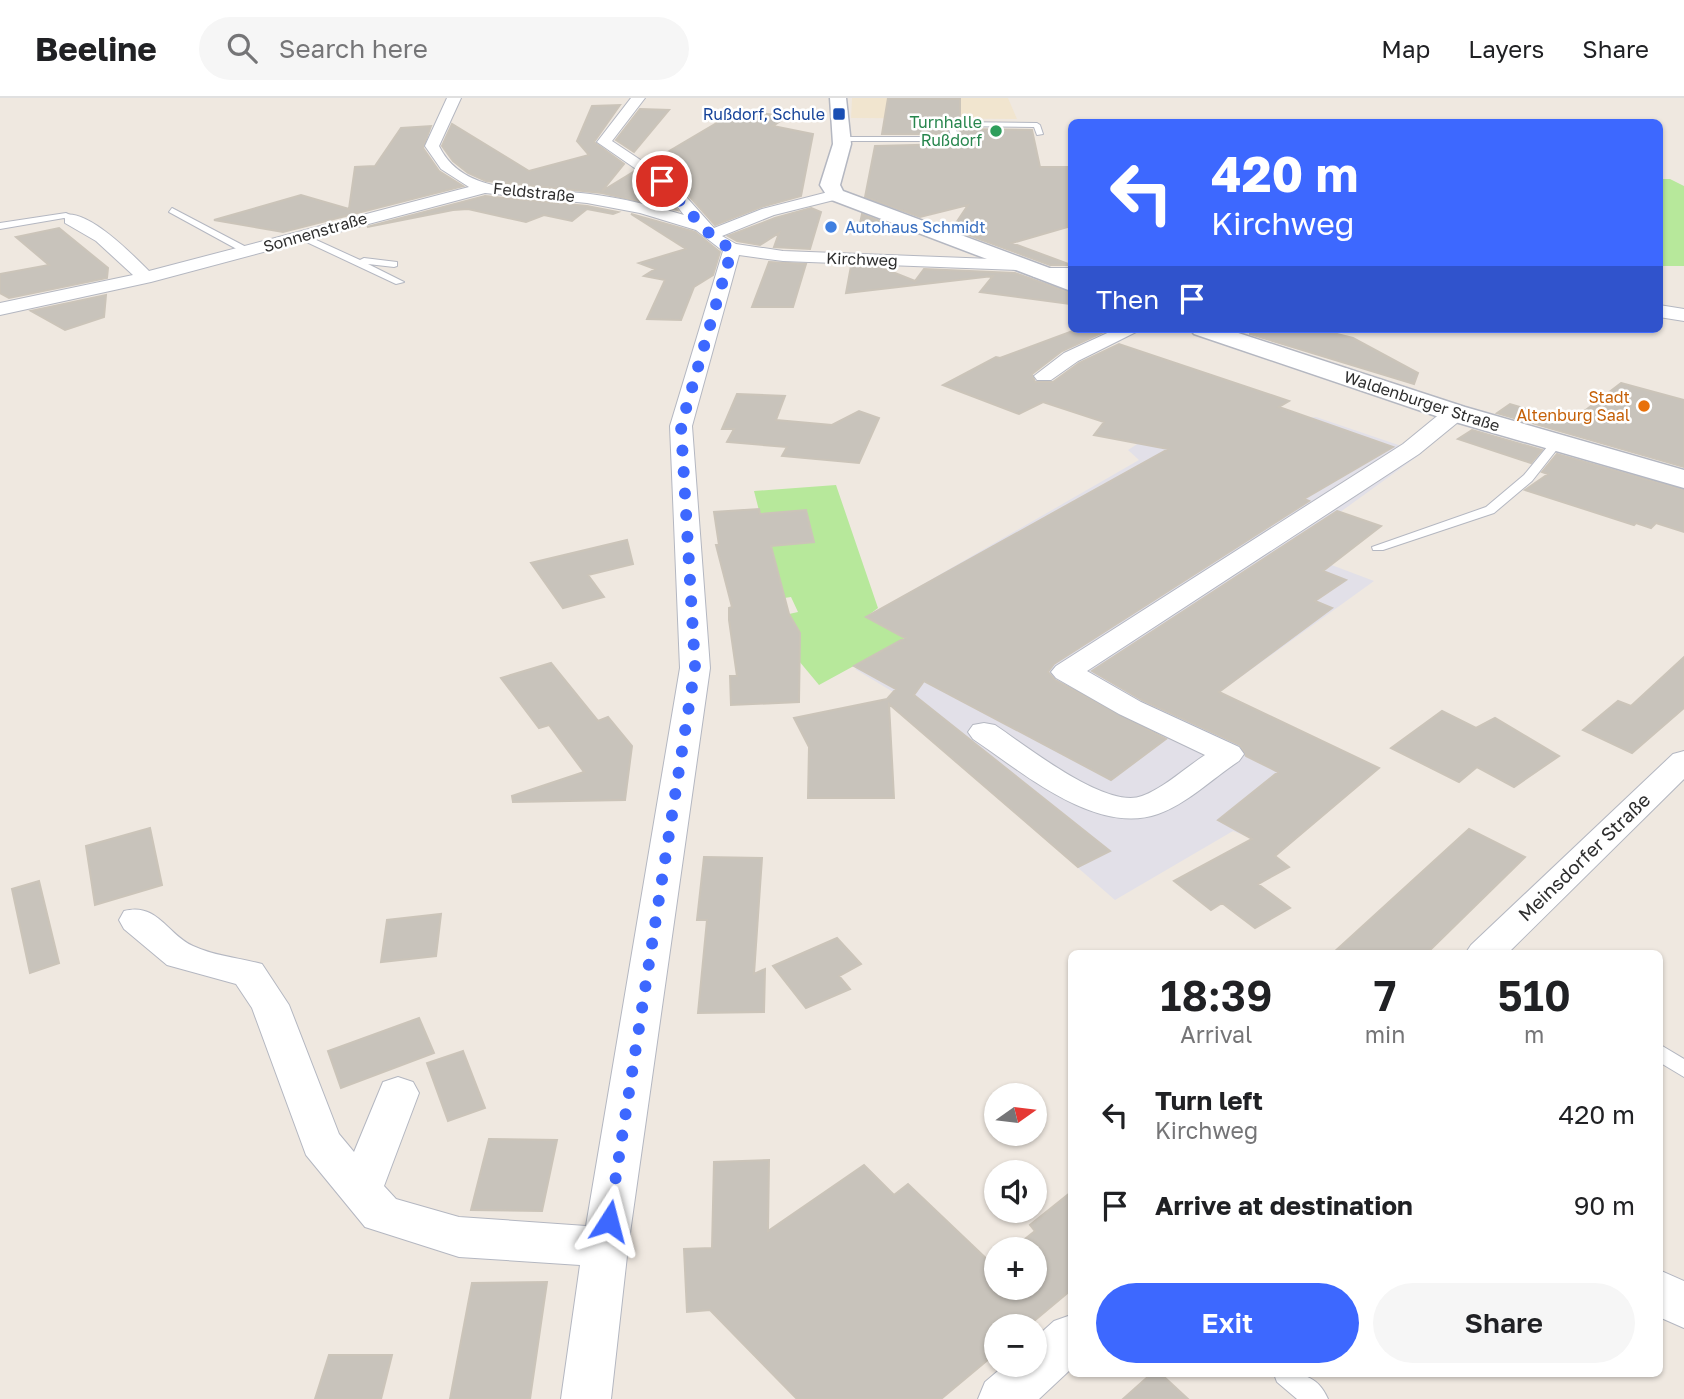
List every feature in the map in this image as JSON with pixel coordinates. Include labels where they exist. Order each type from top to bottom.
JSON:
[{"type":"main road","points":[[838,98],[842,139],[830,185],[836,195],[1068,283]]},
{"type":"main road","name":"Waldenburger Straße","points":[[1214,333],[1455,413],[1684,478]]},
{"type":"street","name":"Feldstraße","points":[[454,98],[432,146],[435,156],[454,171],[485,188],[613,202],[715,237]]},
{"type":"street","points":[[638,98],[604,142],[667,184],[715,237]]},
{"type":"street","name":"Sonnenstraße","points":[[0,309],[48,302],[145,278],[485,188]]},
{"type":"street","points":[[715,237],[768,212],[836,195]]},
{"type":"street","points":[[71,219],[98,232],[117,247],[145,278]]},
{"type":"street","points":[[586,1399],[605,1247],[695,667],[681,426],[715,237]]},
{"type":"street","name":"Kirchweg","points":[[715,237],[783,256],[1018,265]]},
{"type":"street","points":[[1040,273],[1068,273]]},
{"type":"street","points":[[1663,312],[1684,315]]},
{"type":"street","points":[[1044,376],[1071,357],[1123,333]]},
{"type":"street","points":[[984,732],[1093,801],[1118,809],[1147,807],[1228,754],[1130,708],[1066,673],[1411,449],[1455,413]]},
{"type":"street","name":"Meinsdorfer Straße","points":[[1494,950],[1684,761]]},
{"type":"street","points":[[137,920],[180,956],[249,974],[270,1005],[321,1143],[382,1213],[459,1237],[605,1247]]},
{"type":"street","points":[[361,1190],[398,1093]]},
{"type":"street","points":[[1663,1294],[1684,1307]]},
{"type":"street","points":[[1003,1399],[1068,1340]]},
{"type":"lane","points":[[842,139],[955,139],[951,124],[1037,125],[1039,134]]},
{"type":"lane","points":[[172,210],[247,251]]},
{"type":"lane","points":[[0,226],[66,215],[71,219]]},
{"type":"lane","points":[[301,236],[399,282]]},
{"type":"lane","points":[[355,262],[394,264]]},
{"type":"lane","points":[[1378,547],[1490,510],[1528,478],[1556,443]]},
{"type":"lane","points":[[1663,1055],[1684,1069]]},
{"type":"lane","points":[[1290,1377],[1316,1399]]},
{"type":"shaded area","points":[[852,98],[1008,98],[1017,119],[851,118]]},
{"type":"shaded area","points":[[1316,417],[1422,453],[1289,549],[1374,581],[1220,692],[1379,768],[1282,851],[1233,831],[1115,900],[925,735],[943,722],[855,669],[905,638],[866,617],[1139,460],[1128,450],[1145,439]]},
{"type":"green space","points":[[1663,179],[1670,179],[1684,186],[1684,266],[1663,266]]},
{"type":"green space","points":[[836,485],[878,608],[866,617],[905,638],[819,685],[799,661],[789,614],[798,612],[791,597],[765,601],[765,534],[754,491]]},
{"type":"building","points":[[888,98],[960,99],[960,119],[947,122],[948,134],[882,134]]},
{"type":"building","points":[[620,105],[594,142],[624,164],[602,191],[635,171],[660,189],[677,210],[602,193],[486,181],[468,173],[453,161],[442,146],[452,124],[529,171],[589,155],[577,141],[592,106]]},
{"type":"building","points":[[640,109],[669,110],[634,152],[616,140]]},
{"type":"building","points":[[737,111],[788,116],[773,126],[813,134],[801,196],[761,207],[715,225],[674,179],[649,163]]},
{"type":"building","points":[[431,126],[423,148],[439,171],[463,186],[283,232],[214,220],[301,195],[349,209],[355,167],[375,166],[401,128]]},
{"type":"building","points":[[959,129],[1032,130],[1040,167],[1068,167],[1068,227],[1012,243],[1068,265],[1050,265],[952,229],[968,205],[920,217],[865,197],[875,146],[955,144],[961,140]]},
{"type":"building","points":[[485,196],[587,206],[618,212],[613,214],[587,209],[572,221],[544,215],[526,222],[468,209],[367,227]]},
{"type":"building","points":[[811,208],[821,212],[810,249],[774,247],[779,233],[760,245],[737,241],[728,236],[775,218]]},
{"type":"building","points":[[631,214],[695,232],[720,252],[713,275],[694,287],[681,320],[647,319],[665,280],[644,276],[655,269],[639,263],[686,249]]},
{"type":"building","points":[[862,214],[888,224],[858,232]]},
{"type":"building","points":[[59,228],[108,268],[107,278],[9,298],[0,293],[0,274],[49,265],[16,237]]},
{"type":"building","points":[[769,262],[806,264],[793,307],[752,307]]},
{"type":"building","points":[[851,266],[880,267],[915,281],[924,269],[1015,273],[1068,292],[1068,304],[980,292],[993,276],[846,293]]},
{"type":"building","points":[[106,295],[104,317],[65,330],[31,311]]},
{"type":"building","points":[[1068,333],[1101,333],[1062,351],[1032,374],[1035,382],[1053,382],[1079,363],[1119,344],[1289,401],[1279,407],[1393,447],[1304,499],[1309,501],[1054,664],[1048,672],[1055,680],[1166,739],[1111,780],[924,681],[914,695],[1110,851],[1078,867],[889,704],[894,798],[808,798],[809,747],[794,718],[887,699],[896,689],[854,666],[905,638],[866,617],[1168,449],[1094,435],[1104,422],[1043,402],[1019,414],[943,385],[996,357],[1000,358]]},
{"type":"building","points":[[1333,333],[1353,338],[1418,373],[1414,384],[1250,334]]},
{"type":"building","points":[[1621,383],[1684,400],[1684,467],[1497,413],[1510,404],[1570,422]]},
{"type":"building","points":[[737,394],[785,396],[776,420],[832,425],[859,411],[879,418],[859,463],[782,456],[787,447],[727,442],[734,429],[722,429]]},
{"type":"building","points":[[1472,430],[1542,450],[1531,463],[1458,439]]},
{"type":"building","points":[[1557,454],[1684,490],[1684,532],[1656,523],[1651,528],[1636,523],[1634,525],[1525,490],[1548,474],[1542,472]]},
{"type":"building","points":[[759,509],[760,514],[806,510],[814,542],[771,546],[789,614],[800,633],[799,702],[731,705],[730,676],[737,676],[729,620],[729,608],[732,607],[716,545],[719,545],[714,512]]},
{"type":"building","points":[[1337,511],[1381,526],[1323,571],[1346,580],[1315,601],[1332,608],[1219,692],[1379,768],[1275,856],[1289,867],[1258,884],[1290,908],[1255,928],[1222,903],[1211,910],[1174,881],[1252,839],[1218,820],[1278,772],[1246,756],[1240,745],[1142,700],[1092,671]]},
{"type":"building","points":[[627,540],[633,564],[588,575],[604,597],[563,608],[531,563]]},
{"type":"building","points":[[1684,657],[1684,708],[1632,753],[1583,730],[1618,701],[1631,706]]},
{"type":"building","points":[[551,663],[598,721],[608,717],[632,746],[625,800],[513,802],[512,796],[584,772],[549,725],[539,728],[501,678]]},
{"type":"building","points":[[1442,711],[1476,728],[1495,718],[1559,756],[1514,787],[1477,767],[1459,782],[1391,748]]},
{"type":"building","points":[[150,828],[162,885],[95,905],[86,846]]},
{"type":"building","points":[[1469,829],[1525,857],[1430,950],[1336,950]]},
{"type":"building","points":[[704,857],[762,858],[754,974],[765,969],[764,1012],[698,1013],[707,920],[697,920]]},
{"type":"building","points":[[39,881],[59,963],[30,973],[12,889]]},
{"type":"building","points":[[441,914],[436,956],[381,962],[387,920]]},
{"type":"building","points":[[837,938],[861,964],[839,976],[850,989],[806,1008],[773,966]]},
{"type":"building","points":[[419,1018],[434,1053],[341,1088],[328,1051]]},
{"type":"building","points":[[463,1051],[485,1108],[448,1121],[427,1063]]},
{"type":"building","points":[[489,1139],[557,1140],[542,1211],[471,1210]]},
{"type":"building","points":[[769,1160],[768,1231],[864,1165],[894,1195],[908,1184],[984,1256],[984,1300],[1047,1300],[1047,1237],[1027,1237],[1035,1231],[1030,1225],[1047,1223],[1047,1211],[1068,1194],[1068,1293],[1042,1314],[984,1314],[984,1363],[941,1399],[797,1399],[710,1310],[687,1312],[684,1249],[712,1248],[714,1162]]},
{"type":"building","points":[[547,1282],[530,1399],[450,1399],[472,1283]]},
{"type":"building","points":[[329,1355],[392,1355],[381,1399],[315,1399]]},
{"type":"building","points":[[1148,1377],[1164,1377],[1188,1399],[1123,1399]]},
{"type":"place","name":"Rußdorf, Schule","points":[[839,114]]},
{"type":"place","name":"Turnhalle Rußdorf","points":[[996,131]]},
{"type":"place","name":"Autohaus Schmidt","points":[[831,227]]},
{"type":"place","name":"Stadt Altenburg Saal","points":[[1644,406]]},
{"type":"route","points":[[609,1221],[695,667],[681,426],[728,271],[732,249],[717,241],[662,181]]}]
